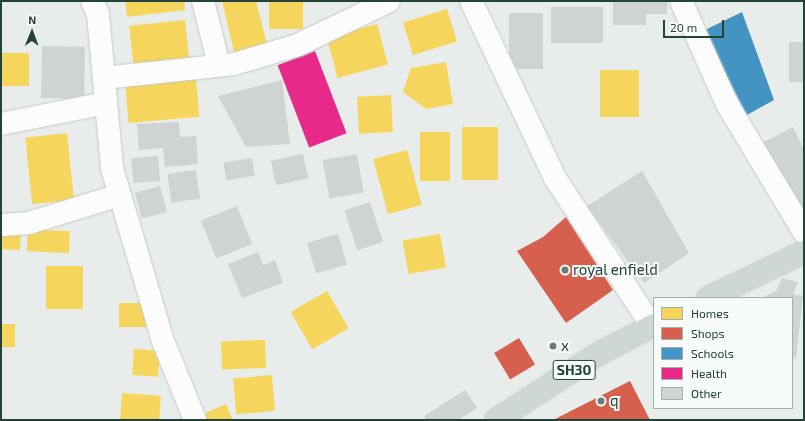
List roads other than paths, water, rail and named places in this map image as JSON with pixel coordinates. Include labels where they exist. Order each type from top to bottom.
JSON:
[{"type":"main road","points":[[710,297],[804,252]]},
{"type":"main road","name":"SH30","points":[[496,420],[600,353],[653,325]]},
{"type":"street","points":[[92,1],[98,14],[112,168],[163,341],[195,420]]},
{"type":"street","points":[[203,1],[220,65]]},
{"type":"street","points":[[104,78],[234,64],[298,45],[390,1]]},
{"type":"street","points":[[471,1],[555,178],[653,325]]},
{"type":"street","points":[[681,1],[727,104],[804,232]]},
{"type":"street","points":[[1,124],[106,103]]},
{"type":"street","points":[[1,224],[29,223],[120,195]]},
{"type":"place","name":"royal enfield","points":[[565,270]]},
{"type":"place","name":"x","points":[[553,346]]},
{"type":"place","name":"q","points":[[601,401]]}]
